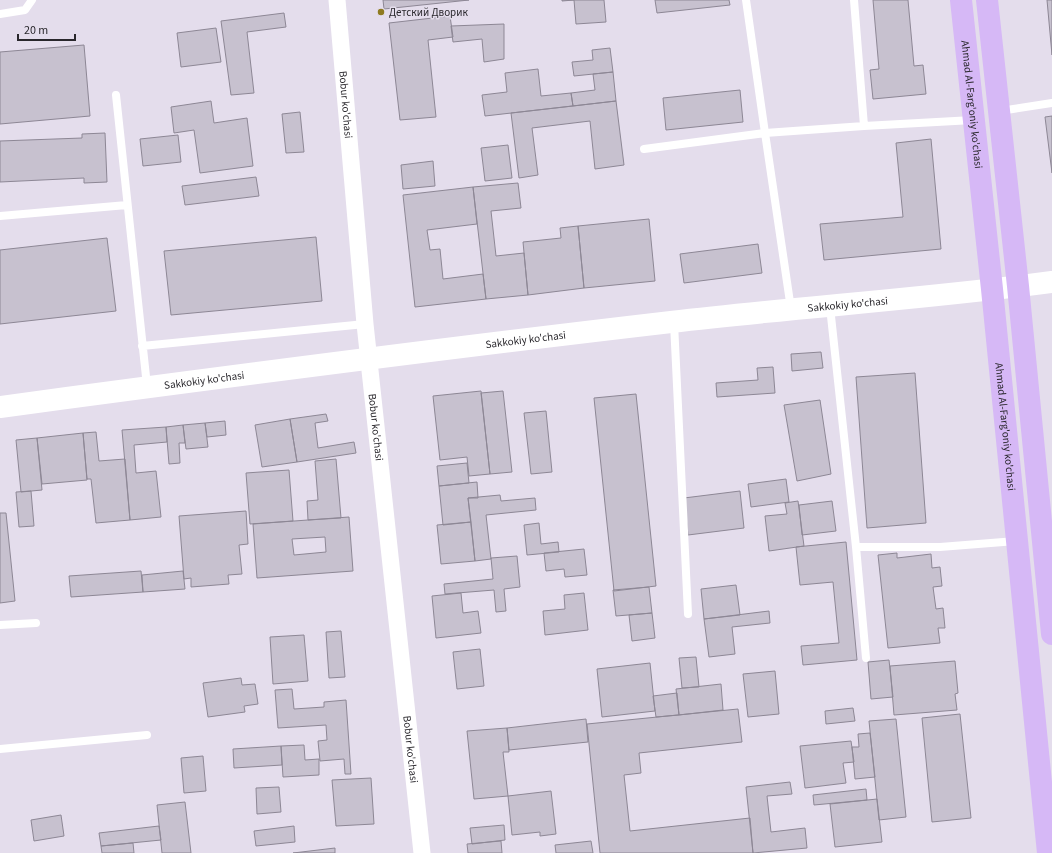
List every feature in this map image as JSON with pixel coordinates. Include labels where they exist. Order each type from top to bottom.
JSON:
[{"type":"main road","name":"Ahmad Al-Farg'oniy ko'chasi","points":[[961,0],[992,289],[1048,853]]},
{"type":"main road","points":[[987,0],[1048,549],[1052,634]]},
{"type":"street","name":"Bobur ko'chasi","points":[[337,0],[365,324],[370,359],[422,853]]},
{"type":"street","name":"Sakkokiy ko'chasi","points":[[0,407],[147,387],[674,322],[1052,282]]},
{"type":"lane","points":[[0,14],[25,10],[32,0]]},
{"type":"lane","points":[[746,0],[791,310]]},
{"type":"lane","points":[[854,0],[864,126]]},
{"type":"lane","points":[[116,96],[147,387]]},
{"type":"lane","points":[[999,111],[1052,103]]},
{"type":"lane","points":[[644,150],[765,134],[864,126],[974,120]]},
{"type":"lane","points":[[0,216],[127,205]]},
{"type":"lane","points":[[830,306],[856,547],[866,658]]},
{"type":"lane","points":[[674,322],[688,614]]},
{"type":"lane","points":[[142,346],[365,324]]},
{"type":"lane","points":[[856,547],[940,547],[1017,541]]},
{"type":"lane","points":[[0,625],[36,623]]},
{"type":"lane","points":[[0,749],[147,735]]},
{"type":"building","points":[[383,0],[469,0],[384,9]]},
{"type":"building","points":[[574,0],[604,0],[606,22],[576,24]]},
{"type":"building","points":[[655,0],[729,0],[730,5],[657,13]]},
{"type":"building","points":[[873,0],[908,0],[914,66],[923,65],[926,94],[873,99],[870,70],[879,69]]},
{"type":"building","points":[[1047,0],[1052,0],[1052,55]]},
{"type":"building","points":[[284,13],[286,27],[247,32],[254,93],[231,95],[221,21]]},
{"type":"building","points":[[450,16],[453,37],[428,40],[436,117],[400,120],[389,23]]},
{"type":"building","points":[[504,24],[504,59],[484,62],[482,39],[453,42],[451,26]]},
{"type":"building","points":[[216,28],[221,62],[181,67],[177,33]]},
{"type":"building","points":[[84,45],[90,116],[0,124],[0,52]]},
{"type":"building","points":[[610,48],[613,72],[574,76],[572,62],[593,60],[592,50]]},
{"type":"building","points":[[538,69],[541,96],[571,93],[573,106],[485,116],[482,95],[507,92],[505,73]]},
{"type":"building","points":[[613,72],[616,101],[573,106],[571,93],[595,90],[593,74]]},
{"type":"building","points":[[740,90],[743,122],[666,130],[663,98]]},
{"type":"building","points":[[211,101],[214,123],[247,118],[253,166],[200,173],[194,130],[174,133],[171,107]]},
{"type":"building","points":[[616,101],[624,165],[595,169],[590,121],[532,128],[538,175],[519,178],[511,113]]},
{"type":"building","points":[[300,112],[304,152],[286,153],[282,114]]},
{"type":"building","points":[[1052,116],[1052,173],[1045,117]]},
{"type":"building","points":[[105,133],[107,182],[84,183],[84,178],[0,182],[0,141],[82,138],[82,134]]},
{"type":"building","points":[[178,135],[181,162],[143,166],[140,139]]},
{"type":"building","points":[[931,139],[941,249],[824,260],[820,224],[903,217],[896,143]]},
{"type":"building","points":[[508,145],[512,178],[485,181],[481,148]]},
{"type":"building","points":[[433,161],[435,186],[403,189],[401,165]]},
{"type":"building","points":[[256,177],[259,196],[185,205],[182,186]]},
{"type":"building","points":[[518,183],[521,208],[491,211],[496,256],[524,253],[528,295],[486,299],[473,187]]},
{"type":"building","points":[[473,187],[477,224],[427,230],[430,250],[440,249],[443,279],[483,274],[486,299],[415,307],[403,195]]},
{"type":"building","points":[[649,219],[655,281],[584,288],[578,226]]},
{"type":"building","points":[[578,226],[584,288],[528,295],[523,242],[561,238],[560,228]]},
{"type":"building","points":[[316,237],[322,301],[171,315],[164,251]]},
{"type":"building","points":[[107,238],[116,311],[0,324],[0,250]]},
{"type":"building","points":[[758,244],[762,273],[684,283],[680,254]]},
{"type":"building","points":[[821,352],[823,368],[792,371],[791,354]]},
{"type":"building","points":[[773,367],[775,393],[717,397],[716,383],[758,380],[757,368]]},
{"type":"building","points":[[915,373],[926,523],[867,528],[856,377]]},
{"type":"building","points":[[481,391],[490,474],[469,476],[467,457],[440,460],[433,396]]},
{"type":"building","points":[[503,391],[512,472],[490,474],[481,393]]},
{"type":"building","points":[[636,394],[656,586],[614,591],[594,398]]},
{"type":"building","points":[[820,400],[831,474],[797,481],[784,405]]},
{"type":"building","points":[[546,411],[552,472],[531,474],[524,413]]},
{"type":"building","points":[[326,414],[328,421],[315,423],[318,448],[354,442],[356,453],[297,462],[290,419]]},
{"type":"building","points":[[290,419],[297,462],[262,467],[255,425]]},
{"type":"building","points":[[225,421],[226,435],[207,437],[205,423]]},
{"type":"building","points":[[205,423],[208,447],[186,449],[183,425]]},
{"type":"building","points":[[183,425],[185,443],[179,443],[180,463],[169,464],[166,427]]},
{"type":"building","points":[[166,427],[167,442],[134,445],[136,473],[156,471],[161,517],[130,520],[122,430]]},
{"type":"building","points":[[96,432],[99,461],[125,459],[130,520],[96,523],[91,479],[87,479],[83,433]]},
{"type":"building","points":[[83,433],[87,480],[42,484],[37,438]]},
{"type":"building","points":[[37,438],[42,490],[21,492],[16,440]]},
{"type":"building","points":[[336,459],[341,518],[308,520],[307,501],[318,500],[315,461]]},
{"type":"building","points":[[467,463],[469,483],[439,486],[437,466]]},
{"type":"building","points":[[289,470],[293,521],[250,524],[246,473]]},
{"type":"building","points":[[786,479],[789,502],[751,507],[748,484]]},
{"type":"building","points":[[477,482],[478,498],[468,498],[471,522],[443,525],[439,486]]},
{"type":"building","points":[[31,491],[34,526],[19,527],[16,492]]},
{"type":"building","points":[[740,491],[744,528],[688,535],[684,498]]},
{"type":"building","points":[[500,495],[501,501],[535,498],[536,510],[486,515],[491,559],[475,561],[468,498]]},
{"type":"building","points":[[798,501],[804,546],[769,551],[765,516],[787,514],[785,503]]},
{"type":"building","points":[[832,501],[836,531],[802,535],[799,505]]},
{"type":"building","points":[[246,511],[248,544],[239,545],[242,574],[228,575],[229,584],[191,587],[191,578],[184,579],[179,516]]},
{"type":"building","points":[[0,513],[6,513],[15,601],[0,603]]},
{"type":"building","points":[[349,517],[353,571],[257,578],[253,524]],"holes":[[[325,537],[326,552],[294,555],[292,539]]]},
{"type":"building","points":[[471,522],[475,561],[441,564],[437,525]]},
{"type":"building","points":[[539,523],[541,544],[558,542],[559,552],[527,555],[524,525]]},
{"type":"building","points":[[846,542],[857,660],[803,665],[801,646],[839,643],[833,582],[800,585],[796,547]]},
{"type":"building","points":[[584,549],[587,575],[565,577],[564,569],[546,571],[544,553]]},
{"type":"building","points":[[897,553],[897,558],[931,554],[932,568],[940,567],[942,586],[933,587],[936,609],[943,608],[945,628],[938,628],[940,643],[888,648],[878,555]]},
{"type":"building","points":[[517,556],[520,587],[504,589],[506,611],[496,612],[494,590],[445,594],[444,584],[493,579],[491,558]]},
{"type":"building","points":[[141,571],[143,592],[71,597],[69,576]]},
{"type":"building","points":[[183,571],[185,589],[143,592],[142,575]]},
{"type":"building","points":[[736,585],[740,615],[704,619],[701,589]]},
{"type":"building","points":[[649,587],[652,613],[616,616],[613,590]]},
{"type":"building","points":[[461,593],[463,613],[478,611],[481,633],[436,638],[432,596]]},
{"type":"building","points":[[584,593],[588,630],[545,635],[543,611],[565,609],[564,595]]},
{"type":"building","points":[[769,611],[770,623],[732,627],[735,654],[709,657],[704,619]]},
{"type":"building","points":[[652,613],[655,638],[632,641],[629,615]]},
{"type":"building","points":[[341,631],[345,677],[329,678],[326,632]]},
{"type":"building","points":[[304,635],[308,681],[273,684],[270,637]]},
{"type":"building","points":[[480,649],[484,686],[457,689],[453,652]]},
{"type":"building","points":[[696,657],[699,687],[682,688],[679,658]]},
{"type":"building","points":[[889,660],[893,697],[871,699],[868,662]]},
{"type":"building","points":[[955,661],[958,693],[955,694],[957,710],[894,715],[890,666]]},
{"type":"building","points":[[650,663],[655,711],[602,717],[597,669]]},
{"type":"building","points":[[775,671],[779,714],[748,717],[743,674]]},
{"type":"building","points":[[241,678],[242,685],[255,684],[258,704],[244,706],[245,712],[208,717],[203,683]]},
{"type":"building","points":[[721,684],[723,710],[679,715],[676,689]]},
{"type":"building","points":[[292,689],[294,709],[324,707],[324,702],[346,700],[351,774],[345,774],[344,759],[320,761],[318,741],[327,740],[326,725],[278,728],[275,690]]},
{"type":"building","points":[[677,693],[679,715],[656,717],[653,696]]},
{"type":"building","points":[[853,708],[855,721],[826,724],[825,711]]},
{"type":"building","points":[[738,709],[742,742],[639,753],[641,773],[624,775],[630,831],[750,818],[753,853],[600,853],[587,724]]},
{"type":"building","points":[[960,714],[971,818],[932,822],[922,718]]},
{"type":"building","points":[[586,719],[588,742],[509,750],[507,728]]},
{"type":"building","points":[[896,719],[906,817],[879,820],[869,721]]},
{"type":"building","points":[[507,728],[509,752],[503,752],[508,796],[474,799],[467,731]]},
{"type":"building","points":[[870,733],[875,777],[855,779],[852,747],[859,747],[858,734]]},
{"type":"building","points":[[851,741],[854,762],[843,763],[846,783],[805,788],[800,746]]},
{"type":"building","points":[[304,745],[305,760],[319,759],[319,775],[283,777],[281,746]]},
{"type":"building","points":[[281,746],[282,765],[234,768],[233,749]]},
{"type":"building","points":[[203,756],[206,791],[184,793],[181,758]]},
{"type":"building","points":[[371,778],[374,824],[336,826],[332,780]]},
{"type":"building","points":[[790,782],[792,794],[767,796],[771,832],[805,828],[807,848],[753,853],[746,787]]},
{"type":"building","points":[[279,787],[281,812],[257,814],[256,788]]},
{"type":"building","points":[[866,789],[867,800],[814,805],[813,795]]},
{"type":"building","points":[[551,791],[556,834],[540,836],[540,832],[512,835],[508,796]]},
{"type":"building","points":[[877,799],[882,842],[835,847],[830,804]]},
{"type":"building","points":[[185,802],[191,853],[162,853],[157,805]]},
{"type":"building","points":[[61,815],[64,836],[34,841],[31,820]]},
{"type":"building","points":[[504,825],[505,840],[472,844],[470,828]]},
{"type":"building","points":[[159,826],[161,840],[101,846],[99,833]]},
{"type":"building","points":[[294,826],[295,842],[256,846],[254,831]]},
{"type":"building","points":[[501,841],[502,853],[468,853],[467,844]]},
{"type":"building","points":[[591,841],[593,853],[556,853],[555,845]]},
{"type":"building","points":[[133,843],[134,853],[102,853],[101,846]]},
{"type":"building","points":[[335,848],[335,853],[293,853]]},
{"type":"place","name":"Детский Дворик","points":[[381,12]]}]
